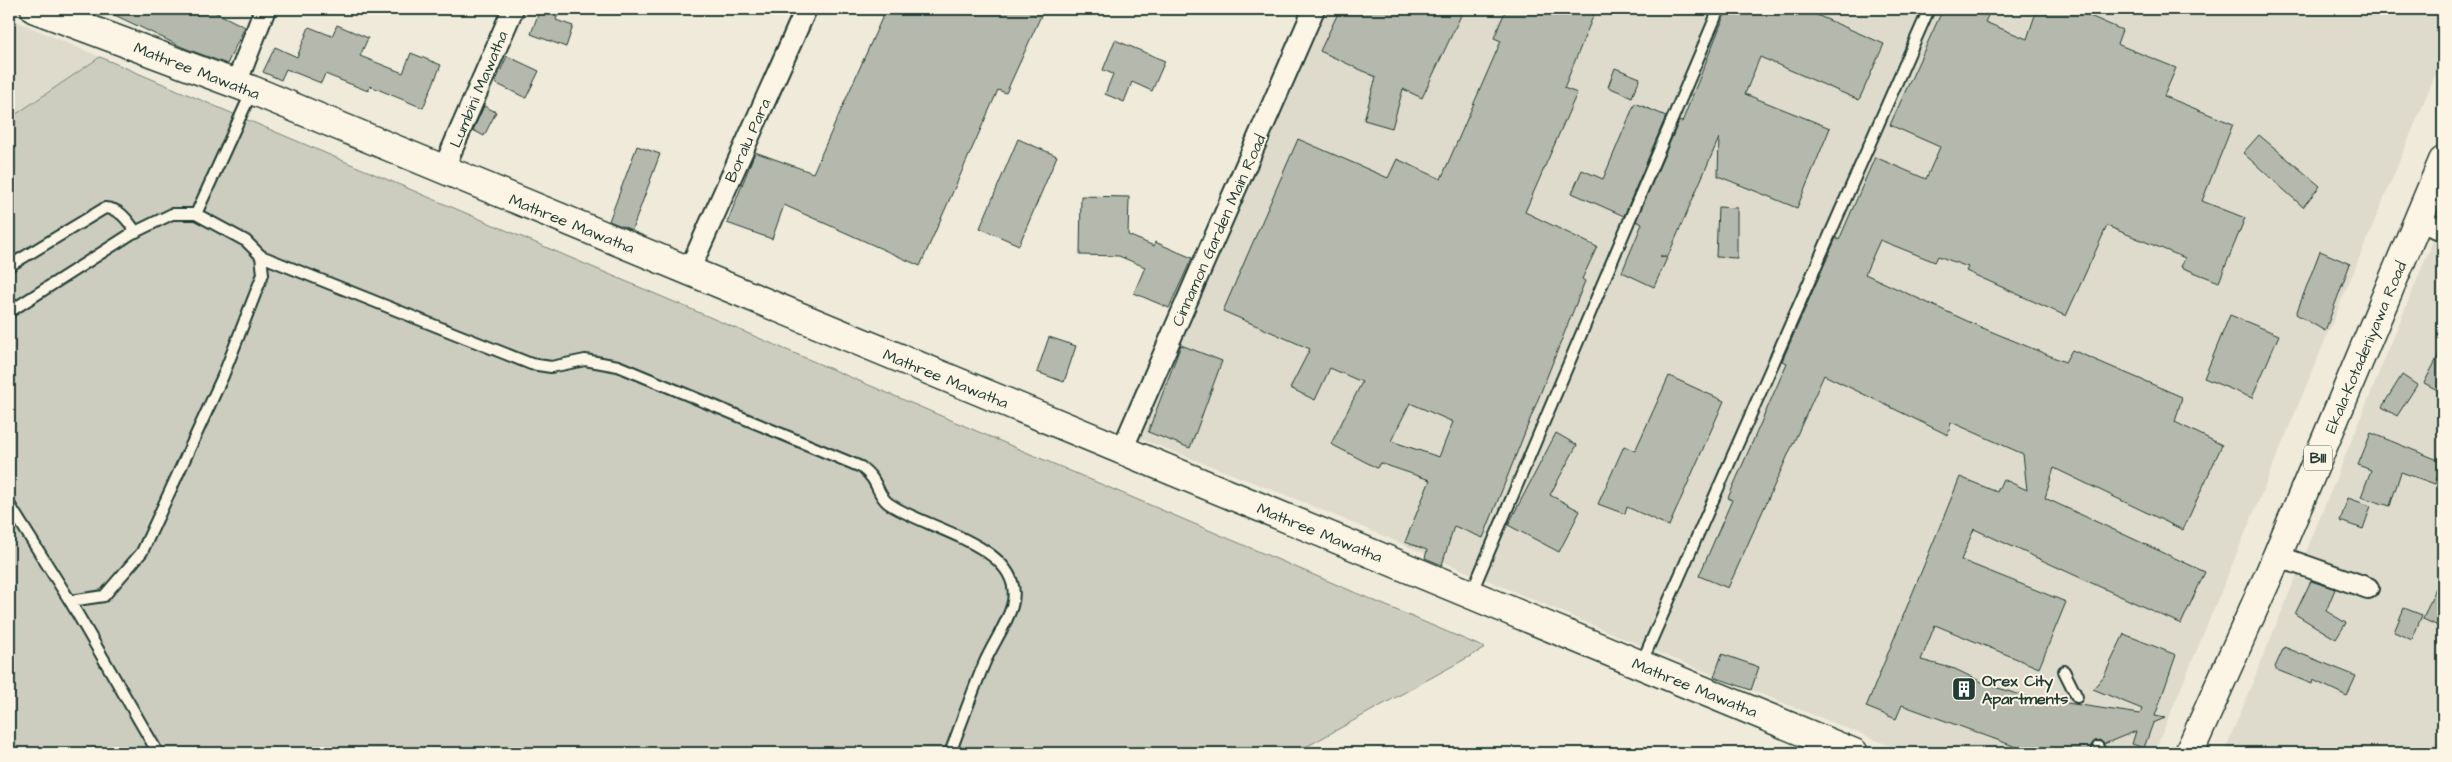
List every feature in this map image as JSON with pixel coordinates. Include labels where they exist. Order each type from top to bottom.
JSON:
[{"type":"street","name":"Mathree Mawatha","points":[[35,9],[244,87],[1854,753]]},
{"type":"street","points":[[244,87],[265,9]]},
{"type":"street","name":"Lumbini Mawatha","points":[[443,170],[513,9]]},
{"type":"street","name":"Cinnamon Garden Main Road","points":[[1122,450],[1314,9]]},
{"type":"street","name":"Boralu Para","points":[[689,271],[801,11]]},
{"type":"street","name":"Ekala-Kotadeniyawa Road","points":[[2189,753],[2277,556],[2443,161]]},
{"type":"street","points":[[2418,220],[2443,230]]},
{"type":"street","points":[[2277,556],[2368,588]]},
{"type":"lane","points":[[1470,594],[1719,9]]},
{"type":"lane","points":[[1641,665],[1928,9]]},
{"type":"lane","points":[[196,214],[244,87]]},
{"type":"lane","points":[[9,266],[105,208],[114,208],[123,214],[136,232]]},
{"type":"lane","points":[[9,312],[136,232],[172,214],[196,214],[246,241],[261,256],[531,364],[551,366],[585,360],[618,366],[861,467],[873,479],[877,491],[886,502],[904,514],[979,546],[1004,566],[1013,582],[1012,605],[984,663],[950,753]]},
{"type":"lane","points":[[70,601],[104,596],[142,552],[223,376],[263,274],[261,256]]},
{"type":"lane","points":[[9,504],[70,601],[158,753]]},
{"type":"lane","points":[[2064,671],[2077,697]]},
{"type":"shaded area","points":[[1324,9],[2443,9],[2443,56],[2154,753],[1908,753],[1642,646],[1296,499],[1136,437]]},
{"type":"shaded area","points":[[9,18],[100,57],[9,119]]},
{"type":"shaded area","points":[[100,57],[1485,648],[1295,753],[9,753],[9,119]]},
{"type":"shaded area","points":[[2443,216],[2443,753],[2224,753]]},
{"type":"building","points":[[102,9],[209,9],[245,27],[227,64],[182,47]]},
{"type":"building","points":[[540,9],[560,9],[556,20],[573,26],[566,47],[531,34]]},
{"type":"building","points":[[886,9],[1044,9],[1006,93],[998,90],[920,266],[784,205],[772,239],[727,223],[755,152],[813,173]]},
{"type":"building","points":[[1340,9],[1464,9],[1422,98],[1403,89],[1392,128],[1364,120],[1376,77],[1320,51]]},
{"type":"building","points":[[1506,9],[1596,9],[1564,88],[1577,93],[1525,212],[1597,247],[1582,279],[1585,281],[1483,538],[1454,526],[1442,565],[1425,558],[1427,550],[1405,542],[1430,480],[1380,463],[1377,468],[1331,444],[1362,382],[1330,368],[1315,400],[1290,388],[1310,349],[1223,311],[1298,139],[1388,178],[1397,159],[1441,179],[1501,41],[1494,38]],"holes":[[[1410,403],[1453,422],[1439,457],[1391,441]]]},
{"type":"building","points":[[1727,9],[1803,9],[1884,44],[1859,100],[1760,57],[1745,94],[1830,128],[1797,208],[1718,176],[1719,138],[1668,256],[1660,256],[1667,258],[1654,287],[1622,272],[1642,224],[1636,221],[1679,121],[1682,122]]},
{"type":"building","points":[[1943,9],[1991,9],[1985,22],[2027,39],[2037,9],[2070,9],[2090,16],[2122,30],[2117,44],[2176,68],[2164,96],[2233,124],[2202,201],[2245,218],[2219,282],[2181,267],[2185,258],[2107,226],[2066,316],[1966,271],[1968,267],[1938,256],[1935,262],[1880,240],[1865,274],[1978,326],[2065,362],[2072,350],[2182,397],[2175,422],[2222,445],[2183,530],[2054,468],[2045,498],[2205,572],[2181,624],[1974,529],[1961,560],[2066,602],[2039,668],[1935,625],[1921,660],[1955,669],[1988,685],[2027,697],[2140,714],[2142,709],[2093,689],[2104,676],[2124,634],[2176,655],[2155,716],[2165,718],[2153,723],[2144,748],[2132,744],[2136,731],[2104,744],[2100,740],[2095,741],[2091,745],[2092,750],[2085,753],[2030,752],[1902,705],[1896,719],[1866,707],[1960,477],[1997,492],[2003,479],[2027,490],[2023,454],[1951,422],[1948,435],[1824,375],[1728,588],[1699,576],[1732,500],[1728,498],[1787,363],[1782,361],[1836,238],[1839,240],[1875,157],[1926,179],[1940,147],[1890,125]]},
{"type":"building","points":[[337,25],[368,38],[360,56],[403,73],[411,53],[441,65],[423,108],[370,86],[368,91],[325,74],[321,83],[286,69],[281,80],[263,72],[275,47],[297,57],[309,27],[332,36]]},
{"type":"building","points":[[1115,40],[1165,61],[1152,91],[1132,82],[1124,102],[1105,94],[1113,74],[1103,70]]},
{"type":"building","points":[[507,56],[539,71],[526,98],[495,83]]},
{"type":"building","points":[[1615,68],[1640,78],[1632,97],[1608,87]]},
{"type":"building","points":[[1635,103],[1666,116],[1624,216],[1572,193],[1582,170],[1603,179]]},
{"type":"building","points":[[484,106],[496,112],[484,136],[473,130]]},
{"type":"building","points":[[2259,135],[2320,186],[2303,207],[2243,153]]},
{"type":"building","points":[[1018,139],[1057,156],[1019,245],[980,228]]},
{"type":"building","points":[[637,146],[660,154],[632,230],[609,221]]},
{"type":"building","points":[[1081,196],[1129,197],[1128,235],[1154,246],[1155,242],[1192,258],[1169,308],[1134,293],[1145,267],[1119,256],[1080,255]]},
{"type":"building","points":[[1718,207],[1737,208],[1737,258],[1716,257]]},
{"type":"building","points":[[2320,251],[2350,264],[2325,331],[2296,314]]},
{"type":"building","points":[[2230,315],[2279,335],[2252,398],[2204,378]]},
{"type":"building","points":[[1049,337],[1076,346],[1064,382],[1037,372]]},
{"type":"building","points":[[1181,345],[1222,361],[1190,448],[1148,432]]},
{"type":"building","points":[[2443,347],[2443,393],[2424,383]]},
{"type":"building","points":[[2402,375],[2417,385],[2397,416],[2382,407]]},
{"type":"building","points":[[1669,376],[1724,401],[1669,526],[1627,507],[1625,514],[1598,504],[1624,446],[1635,451]]},
{"type":"building","points":[[1556,433],[1577,445],[1550,495],[1580,511],[1559,552],[1508,525]]},
{"type":"building","points":[[2371,433],[2443,462],[2435,484],[2401,472],[2390,506],[2361,497],[2371,470],[2358,465]]},
{"type":"building","points":[[2348,498],[2371,506],[2363,529],[2340,521]]},
{"type":"building","points":[[2443,571],[2443,613],[2438,626],[2423,619]]},
{"type":"building","points":[[2311,581],[2335,589],[2326,611],[2346,623],[2336,639],[2295,614]]},
{"type":"building","points":[[2404,608],[2422,615],[2412,640],[2394,632]]},
{"type":"building","points":[[2284,647],[2356,676],[2347,696],[2313,680],[2312,684],[2277,670],[2275,667]]},
{"type":"building","points":[[1722,654],[1759,667],[1751,690],[1714,677]]},
{"type":"place","name":"Orex City Apartments","points":[[1964,689]]}]
